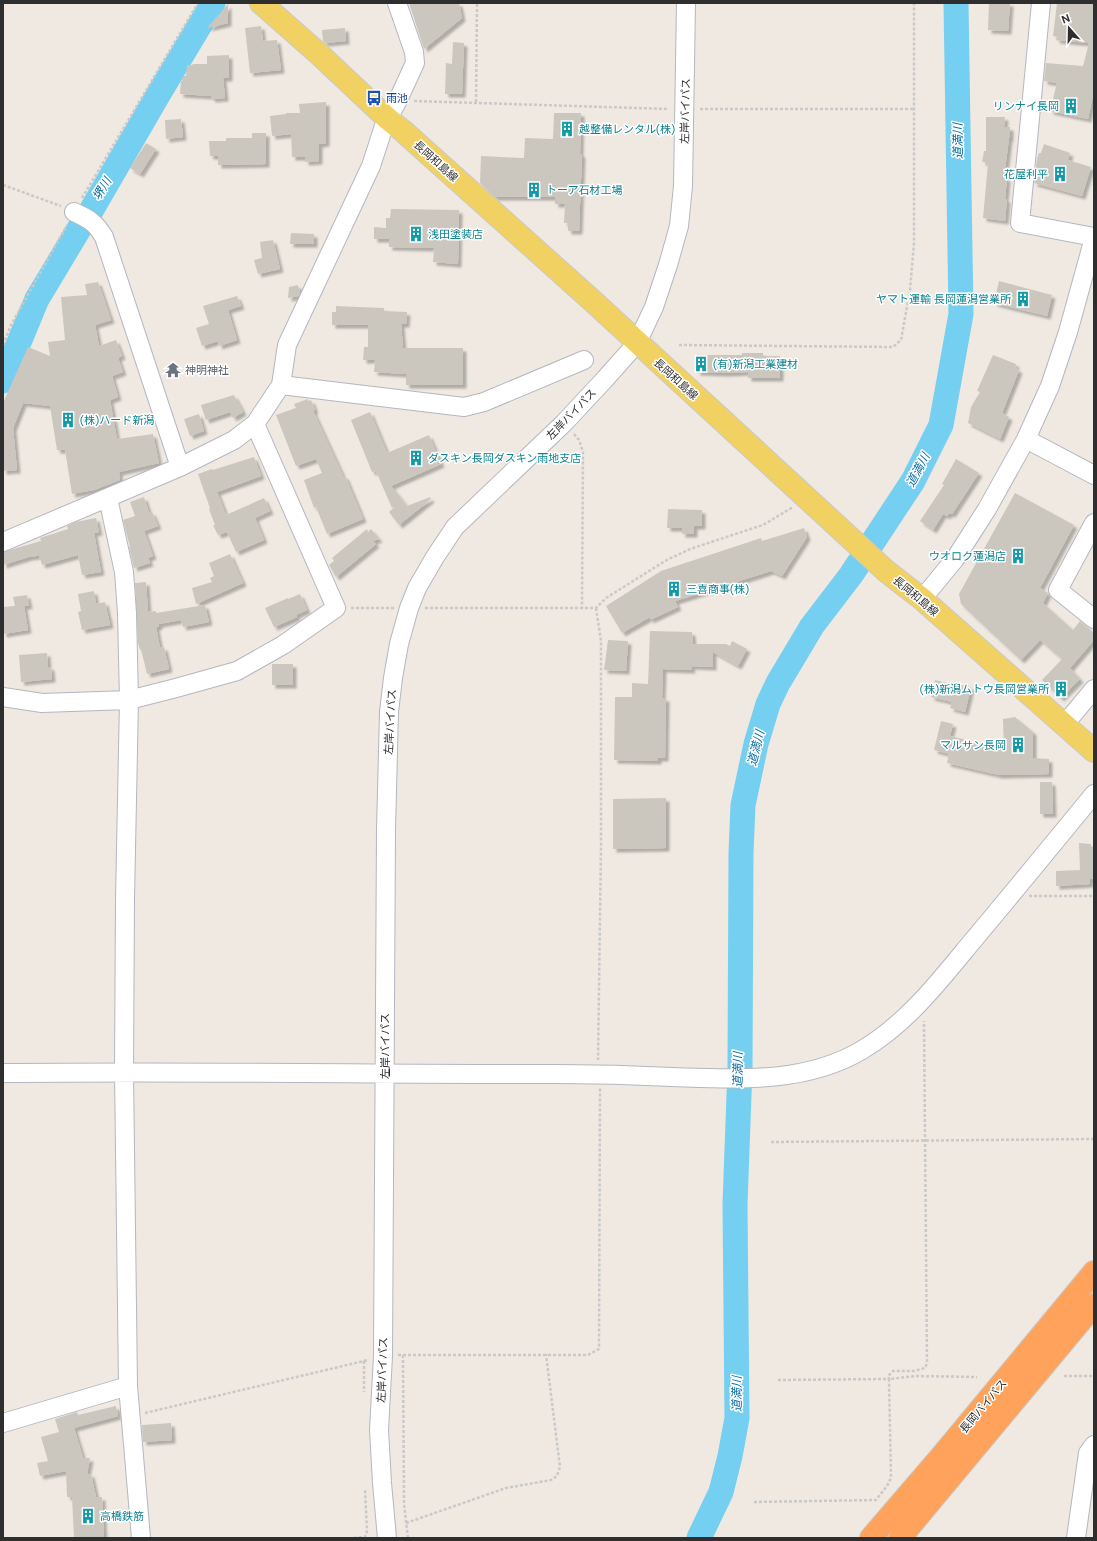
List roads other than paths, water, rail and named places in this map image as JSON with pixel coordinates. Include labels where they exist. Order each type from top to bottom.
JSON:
[{"type":"highway","name":"長岡バイパス","points":[[871,1538],[944,1453],[1094,1272]]},
{"type":"highway","name":"長岡バイパス","points":[[900,1538],[1094,1305]]},
{"type":"main road","name":"長岡和島線","points":[[261,3],[319,54],[388,119],[590,299],[886,571],[922,599],[1094,751]]},
{"type":"street","points":[[3,542],[180,467],[234,440],[255,424],[280,385],[288,345],[371,166],[384,126],[415,63],[414,52],[396,3]]},
{"type":"street","name":"左岸バイパス","points":[[387,1538],[380,1430],[383,1356],[386,838],[389,712],[399,644],[409,608],[417,588],[455,527],[564,423],[637,343],[654,307],[679,226],[683,186],[686,3]]},
{"type":"street","points":[[922,599],[955,559],[1026,439],[1050,386],[1068,332],[1094,237],[1020,223],[1040,3]]},
{"type":"street","points":[[74,212],[91,220],[98,226],[104,237],[180,467]]},
{"type":"street","points":[[280,385],[464,407],[484,402],[584,360]]},
{"type":"street","points":[[3,697],[42,703],[129,700],[176,688],[237,671],[283,645],[336,608],[255,424]]},
{"type":"street","points":[[1026,439],[1094,475]]},
{"type":"street","points":[[108,498],[124,572],[127,613],[129,700],[125,891],[124,1072],[128,1386],[132,1416],[141,1538]]},
{"type":"street","points":[[1094,523],[1058,590],[1094,619]]},
{"type":"street","points":[[1064,725],[1094,689]]},
{"type":"street","points":[[3,1073],[124,1072],[600,1074],[757,1078],[791,1075],[814,1070],[839,1062],[856,1054],[885,1035],[903,1020],[1011,896],[1094,794]]},
{"type":"street","points":[[3,1423],[128,1386]]},
{"type":"street","points":[[1076,1538],[1088,1453],[1094,1445]]},
{"type":"waterway","name":"堺川","points":[[3,381],[37,299],[88,216],[213,3]]},
{"type":"waterway","name":"道満川","points":[[699,1538],[721,1492],[737,1418],[735,1204],[740,1068],[741,853],[743,805],[756,744],[768,704],[778,683],[812,626],[851,575],[913,481],[941,425],[961,314],[956,3]]},
{"type":"place","name":"雨池","points":[[374,98]]},
{"type":"place","name":"リンナイ長岡","points":[[1071,106]]},
{"type":"place","name":"越整備レンタル(株)","points":[[567,129]]},
{"type":"place","name":"花屋利平","points":[[1060,174]]},
{"type":"place","name":"トーア石材工場","points":[[534,190]]},
{"type":"place","name":"浅田塗装店","points":[[416,234]]},
{"type":"place","name":"ヤマト運輸 長岡蓮潟営業所","points":[[1023,299]]},
{"type":"place","name":"(有)新潟工業建材","points":[[701,364]]},
{"type":"place","name":"神明神社","points":[[173,370]]},
{"type":"place","name":"(株)ハード新潟","points":[[68,420]]},
{"type":"place","name":"ダスキン長岡ダスキン雨地支店","points":[[416,458]]},
{"type":"place","name":"ウオロク蓮潟店","points":[[1018,556]]},
{"type":"place","name":"三喜商事(株)","points":[[674,589]]},
{"type":"place","name":"(株)新潟ムトウ長岡営業所","points":[[1061,689]]},
{"type":"place","name":"マルサン長岡","points":[[1018,745]]},
{"type":"place","name":"高橋鉄筋","points":[[88,1516]]}]
